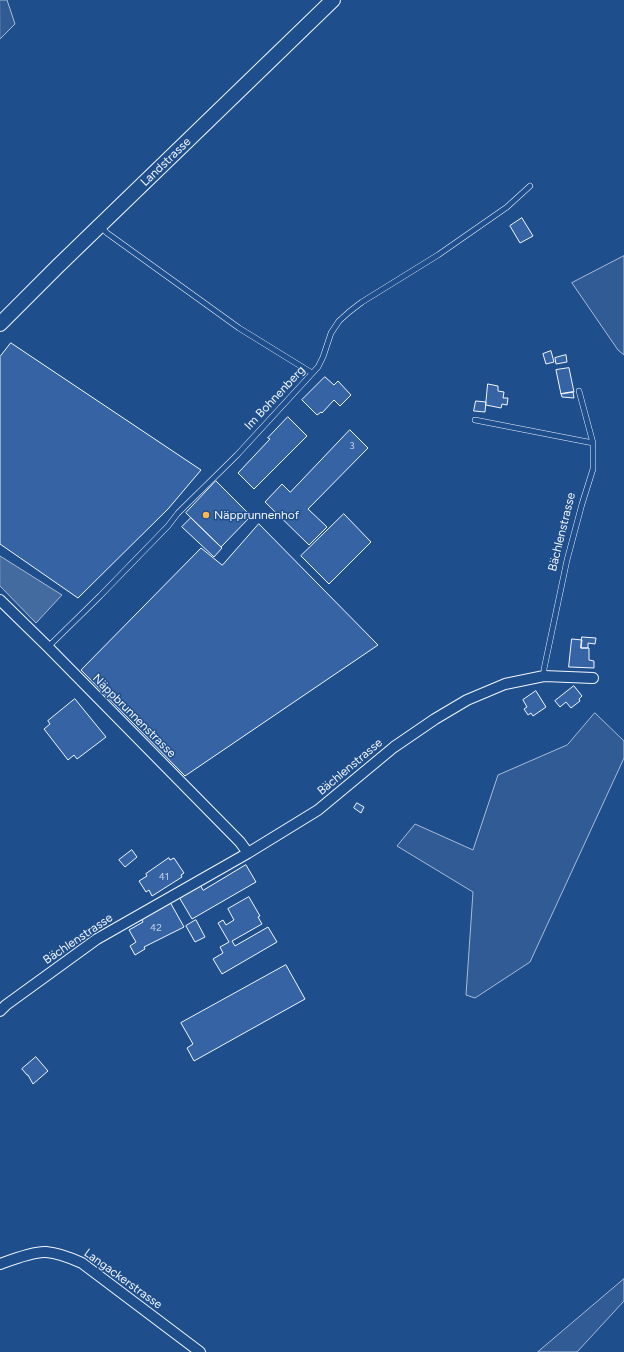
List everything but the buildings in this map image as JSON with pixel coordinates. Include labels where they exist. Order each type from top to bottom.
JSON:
[{"type":"main road","name":"Landstrasse","points":[[0,324],[333,0]]},
{"type":"street","name":"Näppbrunnenstrasse","points":[[0,600],[48,646],[240,842],[248,853]]},
{"type":"street","points":[[544,676],[593,678]]},
{"type":"street","name":"Bächlenstrasse","points":[[0,1011],[6,1005],[97,940],[248,853],[318,810],[394,747],[435,719],[467,700],[505,684],[544,676]]},
{"type":"street","name":"Langackerstrasse","points":[[0,1264],[14,1258],[45,1251],[65,1255],[82,1263],[200,1352]]},
{"type":"lane","name":"Im Bohnenberg","points":[[48,646],[100,596],[168,526],[178,513],[237,455],[318,367],[323,357],[330,333],[348,312],[438,255],[501,212],[530,186]]},
{"type":"lane","points":[[100,226],[107,233],[239,328],[312,373]]},
{"type":"lane","name":"Bächlenstrasse","points":[[544,676],[544,669],[567,560],[593,469],[593,443],[580,391]]},
{"type":"lane","points":[[475,420],[593,443]]},
{"type":"shaded area","points":[[0,0],[7,0],[15,24],[0,39]]},
{"type":"shaded area","points":[[624,256],[624,355],[618,350],[572,283]]},
{"type":"shaded area","points":[[0,556],[62,595],[36,623],[0,586]]},
{"type":"shaded area","points":[[595,713],[624,741],[624,758],[530,962],[475,998],[466,995],[473,892],[397,846],[415,824],[473,850],[498,775],[567,745]]},
{"type":"shaded area","points":[[624,1279],[624,1301],[577,1352],[538,1352]]},
{"type":"place","name":"Näpprunnenhof","points":[[206,515]]}]
